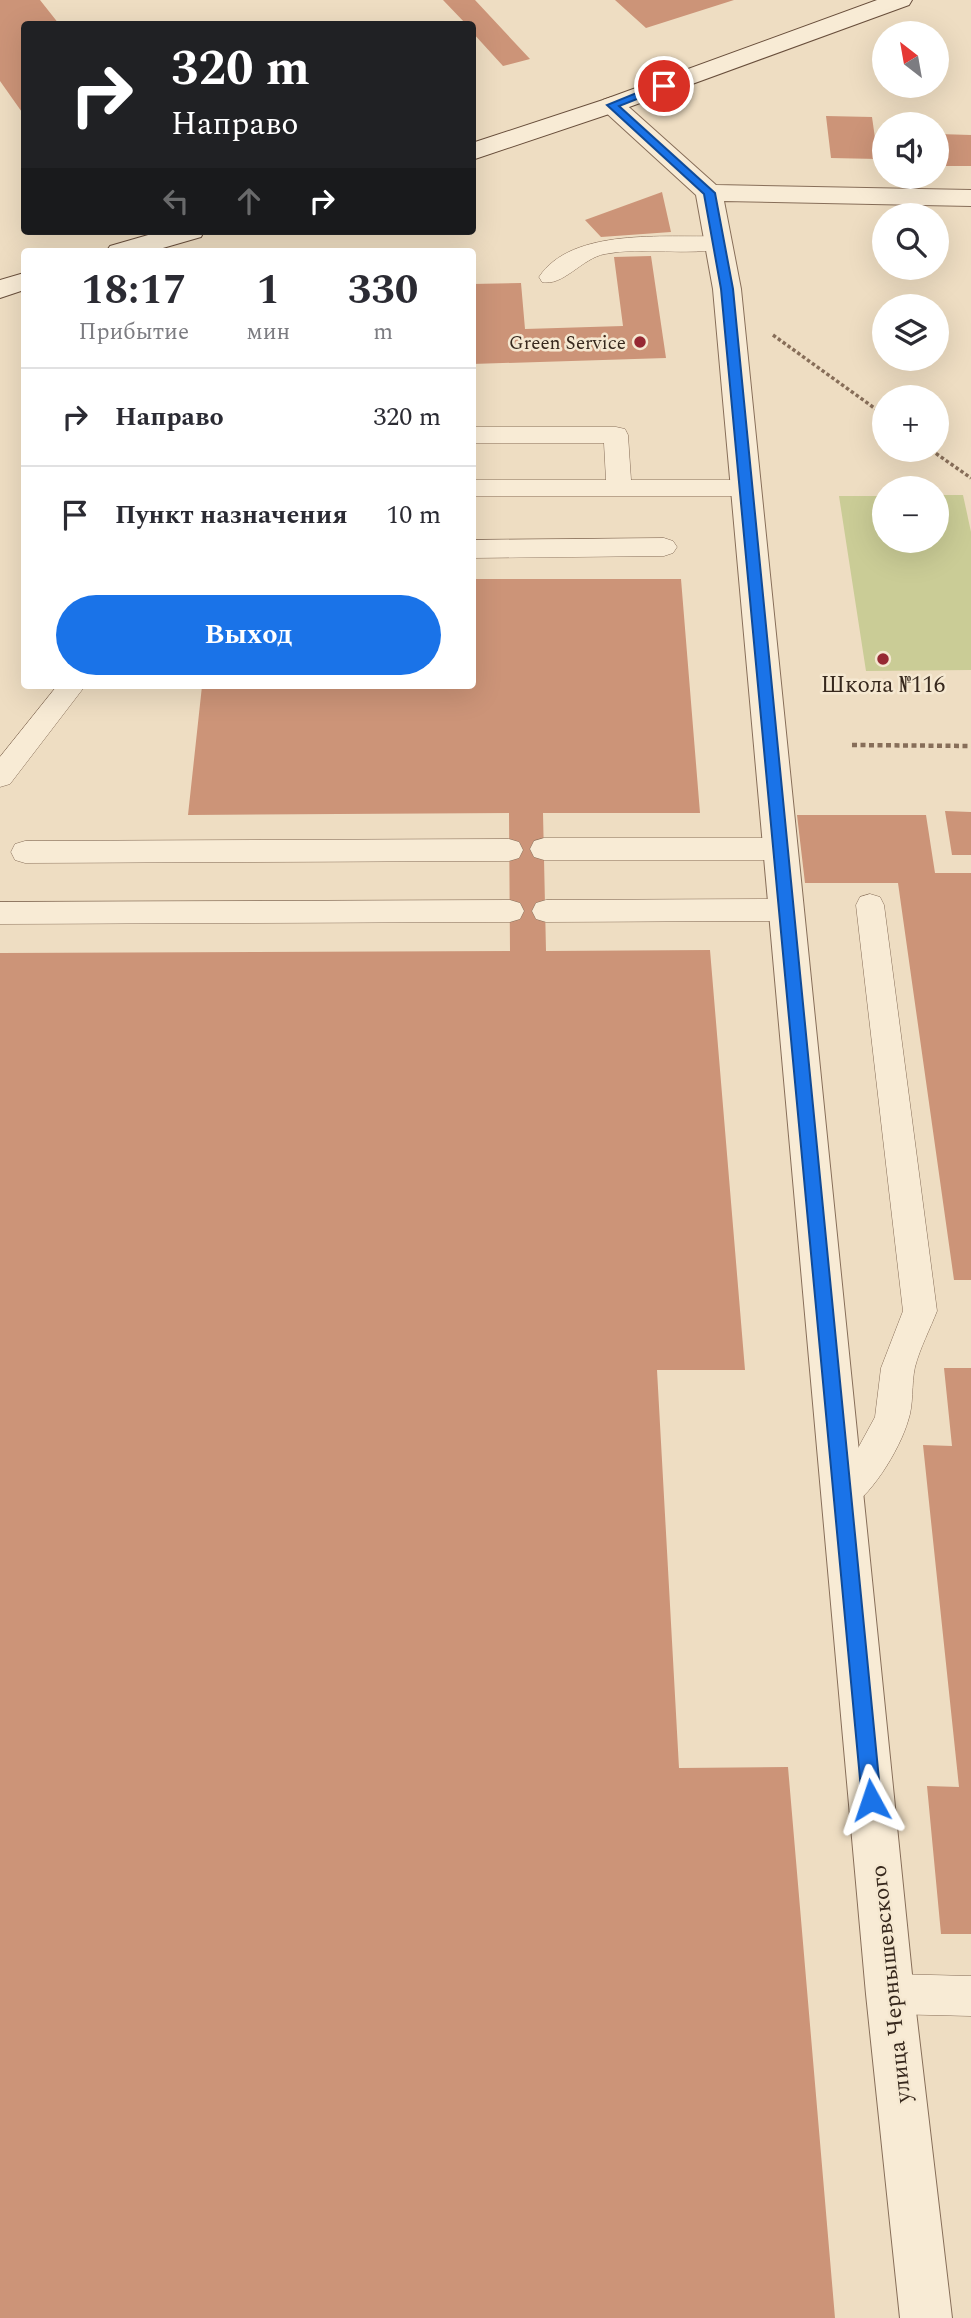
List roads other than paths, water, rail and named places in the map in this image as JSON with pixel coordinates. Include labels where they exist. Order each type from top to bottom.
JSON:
[{"type":"street","points":[[476,151],[612,105],[900,0]]},
{"type":"street","points":[[612,105],[709,193],[971,198]]},
{"type":"street","name":"улица Чернышевского","points":[[709,193],[727,289],[890,1994],[926,2318]]},
{"type":"street","points":[[134,248],[177,235]]},
{"type":"street","points":[[0,289],[21,282]]},
{"type":"lane","points":[[550,277],[572,259],[601,247],[718,243]]},
{"type":"lane","points":[[476,435],[616,435],[619,487]]},
{"type":"lane","points":[[476,488],[746,488]]},
{"type":"lane","points":[[476,549],[664,547]]},
{"type":"lane","points":[[0,778],[70,689]]},
{"type":"lane","points":[[544,849],[780,849]]},
{"type":"lane","points":[[26,852],[509,850]]},
{"type":"lane","points":[[842,1495],[869,1462],[892,1420],[898,1368],[920,1311],[870,905]]},
{"type":"lane","points":[[546,911],[786,910]]},
{"type":"lane","points":[[0,913],[510,911]]},
{"type":"lane","points":[[890,1994],[971,1996]]},
{"type":"place","name":"Green Service","points":[[640,342]]},
{"type":"place","name":"Школа №116","points":[[883,659]]}]
